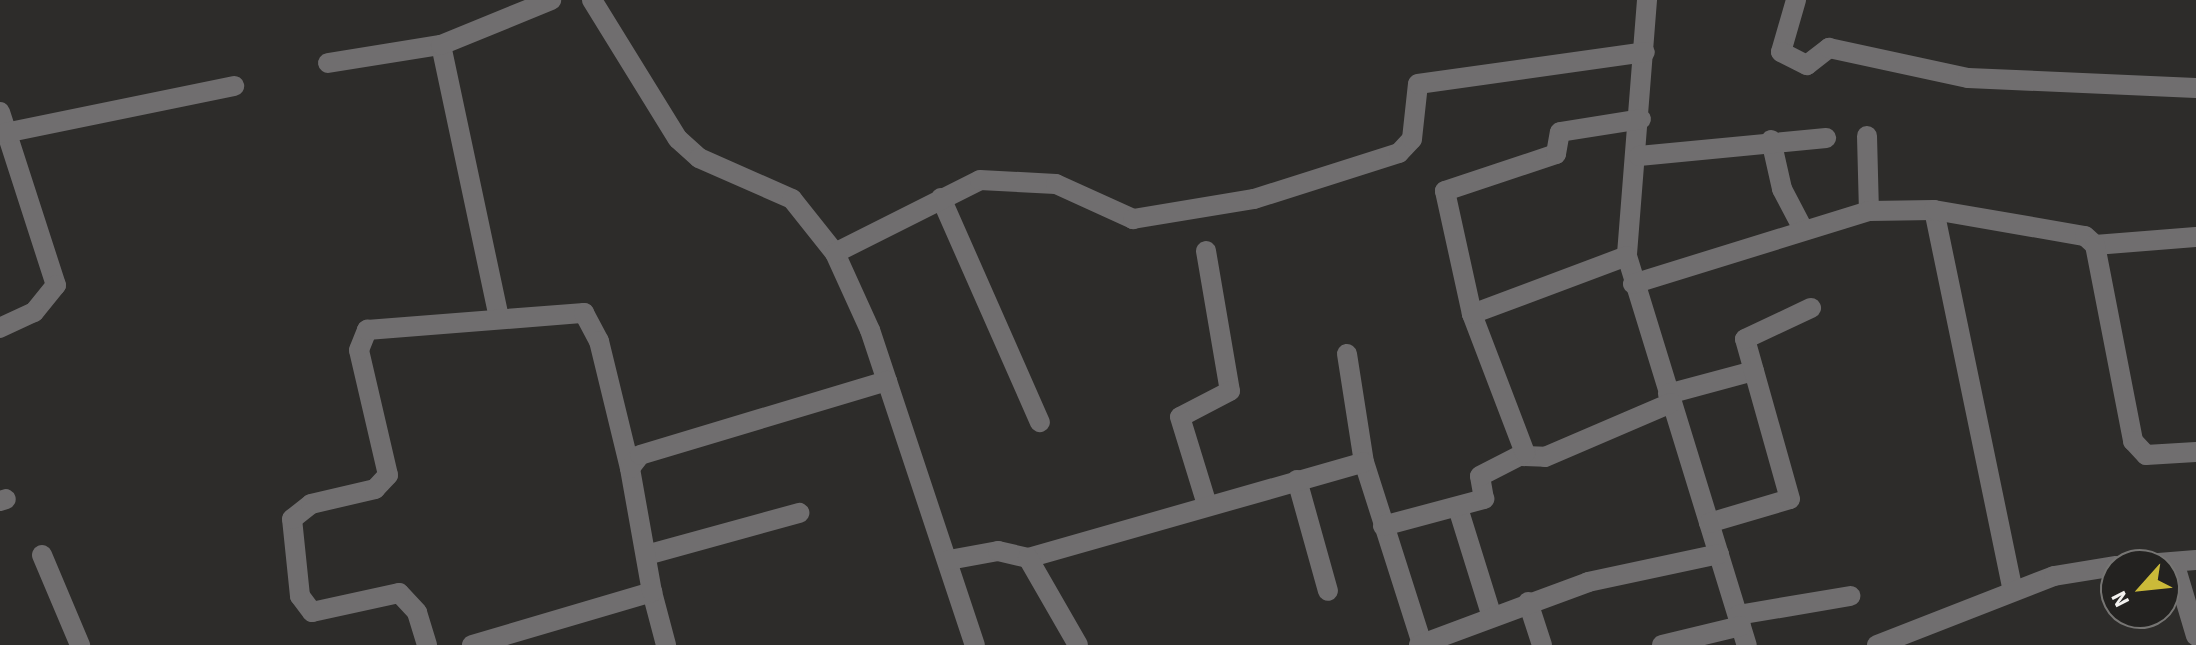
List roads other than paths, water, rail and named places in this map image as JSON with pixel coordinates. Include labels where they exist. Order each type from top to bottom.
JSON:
[{"type":"street","points":[[328,63],[441,45],[551,0]]},
{"type":"street","points":[[1647,0],[1639,156],[1627,256],[1633,284],[1742,629]]},
{"type":"street","points":[[1796,0],[1781,52],[1807,65],[1829,48],[1968,78],[2196,88]]},
{"type":"street","points":[[597,1],[678,139],[699,158],[792,199],[835,253],[887,381],[975,645]]},
{"type":"street","points":[[441,45],[499,318]]},
{"type":"street","points":[[835,253],[980,180],[1056,184],[1146,220],[1254,199],[1399,153],[1412,139],[1418,84],[1645,52]]},
{"type":"street","points":[[5,133],[234,86]]},
{"type":"street","points":[[0,112],[56,285],[34,312],[0,328]]},
{"type":"street","points":[[1522,456],[1472,314],[1445,191],[1556,154],[1560,132],[1641,119]]},
{"type":"street","points":[[1867,136],[1869,211]]},
{"type":"street","points":[[1639,156],[1771,140],[1826,138]]},
{"type":"street","points":[[1771,140],[1782,189],[1803,229]]},
{"type":"street","points":[[941,198],[1040,422]]},
{"type":"street","points":[[1934,210],[2013,590]]},
{"type":"street","points":[[1633,284],[1869,211],[1934,210],[2085,236],[2095,245],[2133,441],[2146,455],[2196,452]]},
{"type":"street","points":[[2095,245],[2196,237]]},
{"type":"street","points":[[1206,251],[1230,391],[1180,417],[1207,505]]},
{"type":"street","points":[[1472,314],[1627,256]]},
{"type":"street","points":[[1709,523],[1792,495],[1754,371],[1747,335],[1811,308]]},
{"type":"street","points":[[427,645],[410,599],[399,593],[323,612],[304,607],[292,519],[311,504],[384,485],[360,337],[379,328],[584,313],[599,341],[650,554],[652,592],[666,645]]},
{"type":"street","points":[[1347,354],[1364,462],[1421,644],[1528,602],[1719,554]]},
{"type":"street","points":[[1383,526],[1484,499],[1482,473],[1522,456],[1545,457],[1670,399],[1754,371]]},
{"type":"street","points":[[630,468],[661,448],[887,381]]},
{"type":"street","points":[[949,560],[998,551],[1028,558],[1364,462]]},
{"type":"street","points":[[1297,480],[1328,591]]},
{"type":"street","points":[[1458,508],[1492,617]]},
{"type":"street","points":[[650,554],[799,513]]},
{"type":"street","points":[[42,555],[80,645]]},
{"type":"street","points":[[1028,558],[1078,645]]},
{"type":"street","points":[[1877,645],[2013,590],[2100,570]]},
{"type":"street","points":[[2180,582],[2196,636]]},
{"type":"street","points":[[472,645],[545,635],[652,592]]},
{"type":"street","points":[[1662,645],[1742,629],[1850,596]]},
{"type":"street","points":[[1528,602],[1542,645]]}]
